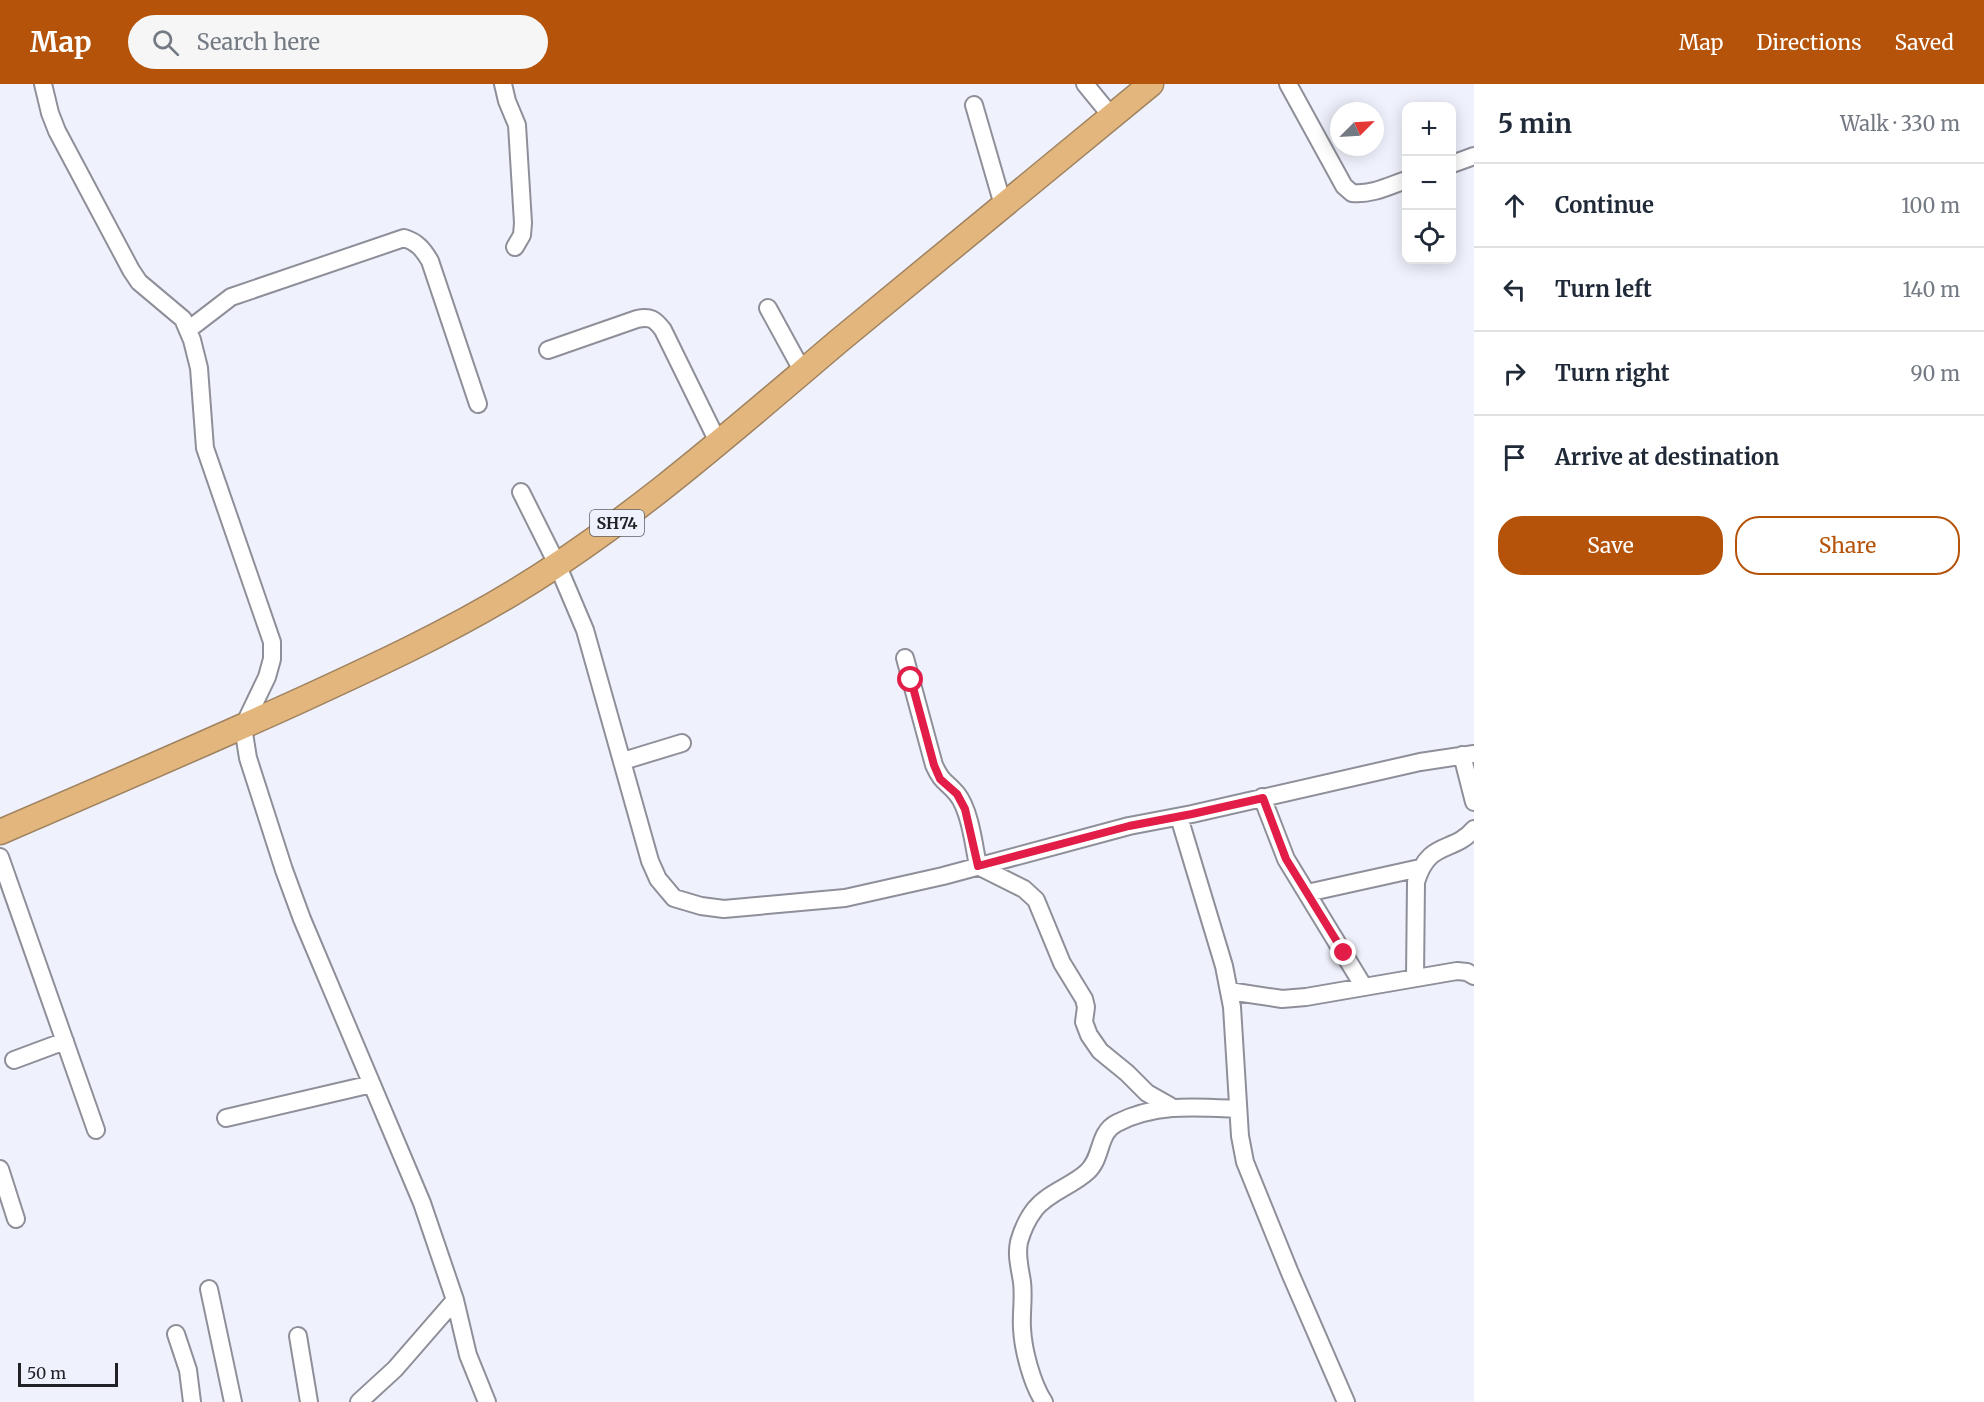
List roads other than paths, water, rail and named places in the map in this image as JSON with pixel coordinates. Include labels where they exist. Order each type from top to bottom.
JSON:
[{"type":"highway","name":"SH74","points":[[0,832],[243,727],[345,680],[510,595],[639,506],[719,444],[1151,84]]},
{"type":"street","points":[[43,84],[57,131],[131,270],[139,282],[183,319],[192,340],[199,368],[205,448],[272,642],[272,659],[267,677],[243,727],[248,758],[302,919],[422,1203],[455,1300],[468,1355],[487,1402]]},
{"type":"street","points":[[503,84],[507,101],[518,125],[523,223],[522,236],[515,248]]},
{"type":"street","points":[[1085,84],[1112,117]]},
{"type":"street","points":[[1288,84],[1344,186],[1352,194],[1373,192],[1402,182]]},
{"type":"street","points":[[974,105],[1003,205]]},
{"type":"street","points":[[1456,163],[1474,156]]},
{"type":"street","points":[[188,330],[231,297],[404,238],[414,241],[430,261],[478,404]]},
{"type":"street","points":[[768,308],[803,372]]},
{"type":"street","points":[[548,350],[636,319],[646,317],[655,319],[663,330],[719,444]]},
{"type":"street","points":[[521,492],[557,564],[585,630],[650,861],[658,879],[674,898],[700,906],[724,909],[845,898],[1129,826],[1179,817],[1378,771],[1468,754],[1474,802]]},
{"type":"street","points":[[905,658],[934,765],[940,779],[957,794],[965,809],[978,866]]},
{"type":"street","points":[[623,760],[682,743]]},
{"type":"street","points":[[1263,798],[1286,859],[1364,987]]},
{"type":"street","points":[[1179,817],[1224,966],[1229,991],[1240,1136],[1245,1162],[1346,1402]]},
{"type":"street","points":[[1415,978],[1416,882],[1420,868],[1438,850],[1466,836],[1474,828]]},
{"type":"street","points":[[0,857],[96,1130]]},
{"type":"street","points":[[978,866],[1024,889],[1036,900],[1062,963],[1084,999],[1086,1007],[1084,1022],[1089,1035],[1100,1051],[1147,1093],[1170,1107]]},
{"type":"street","points":[[1307,893],[1420,868]]},
{"type":"street","points":[[1229,991],[1282,999],[1457,971],[1467,972],[1474,976]]},
{"type":"street","points":[[14,1060],[65,1041]]},
{"type":"street","points":[[226,1118],[372,1084]]},
{"type":"street","points":[[1044,1402],[1032,1378],[1022,1329],[1022,1281],[1017,1260],[1019,1241],[1036,1208],[1089,1171],[1097,1158],[1106,1131],[1115,1123],[1170,1107],[1238,1109]]},
{"type":"street","points":[[0,1169],[15,1219]]},
{"type":"street","points":[[209,1289],[233,1402]]},
{"type":"street","points":[[359,1402],[395,1369],[455,1300]]},
{"type":"street","points":[[176,1334],[188,1370],[192,1402]]},
{"type":"street","points":[[298,1335],[309,1402]]}]
